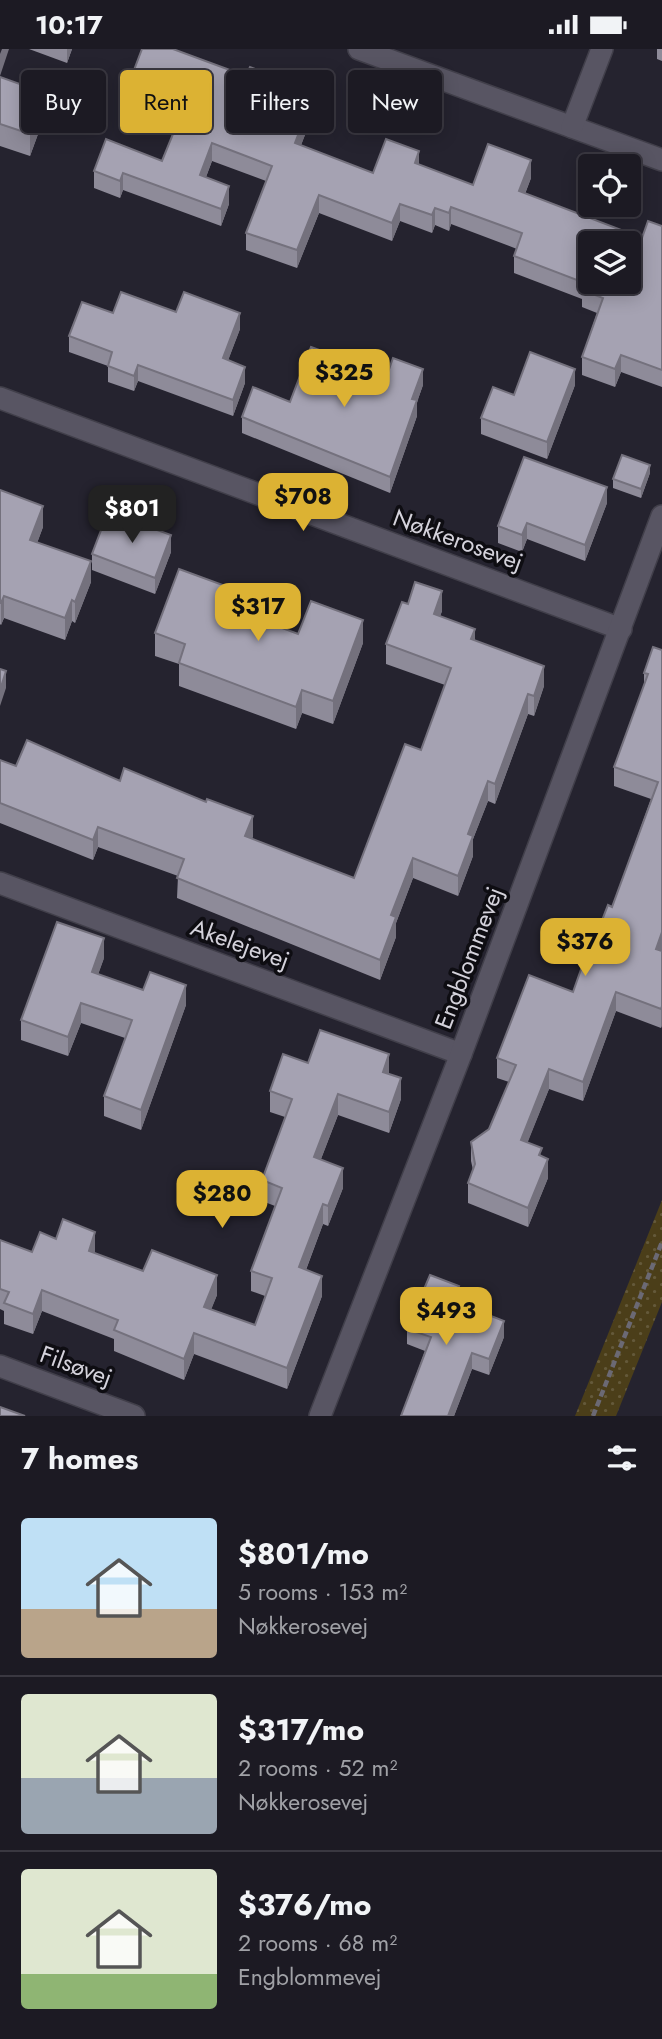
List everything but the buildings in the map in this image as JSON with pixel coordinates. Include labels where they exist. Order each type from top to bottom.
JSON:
[{"type":"street","points":[[359,49],[662,160]]},
{"type":"street","points":[[572,127],[602,49]]},
{"type":"street","name":"Nøkkerosevej","points":[[0,398],[621,629]]},
{"type":"street","name":"Engblommevej","points":[[320,1416],[461,1054],[662,516]]},
{"type":"street","name":"Akelejevej","points":[[0,883],[461,1054]]},
{"type":"street","name":"Filsøvej","points":[[0,1366],[134,1416]]},
{"type":"path","points":[[593,1416],[662,1242]]},
{"type":"shaded area","points":[[662,1200],[662,1302],[616,1416],[575,1416]]}]
